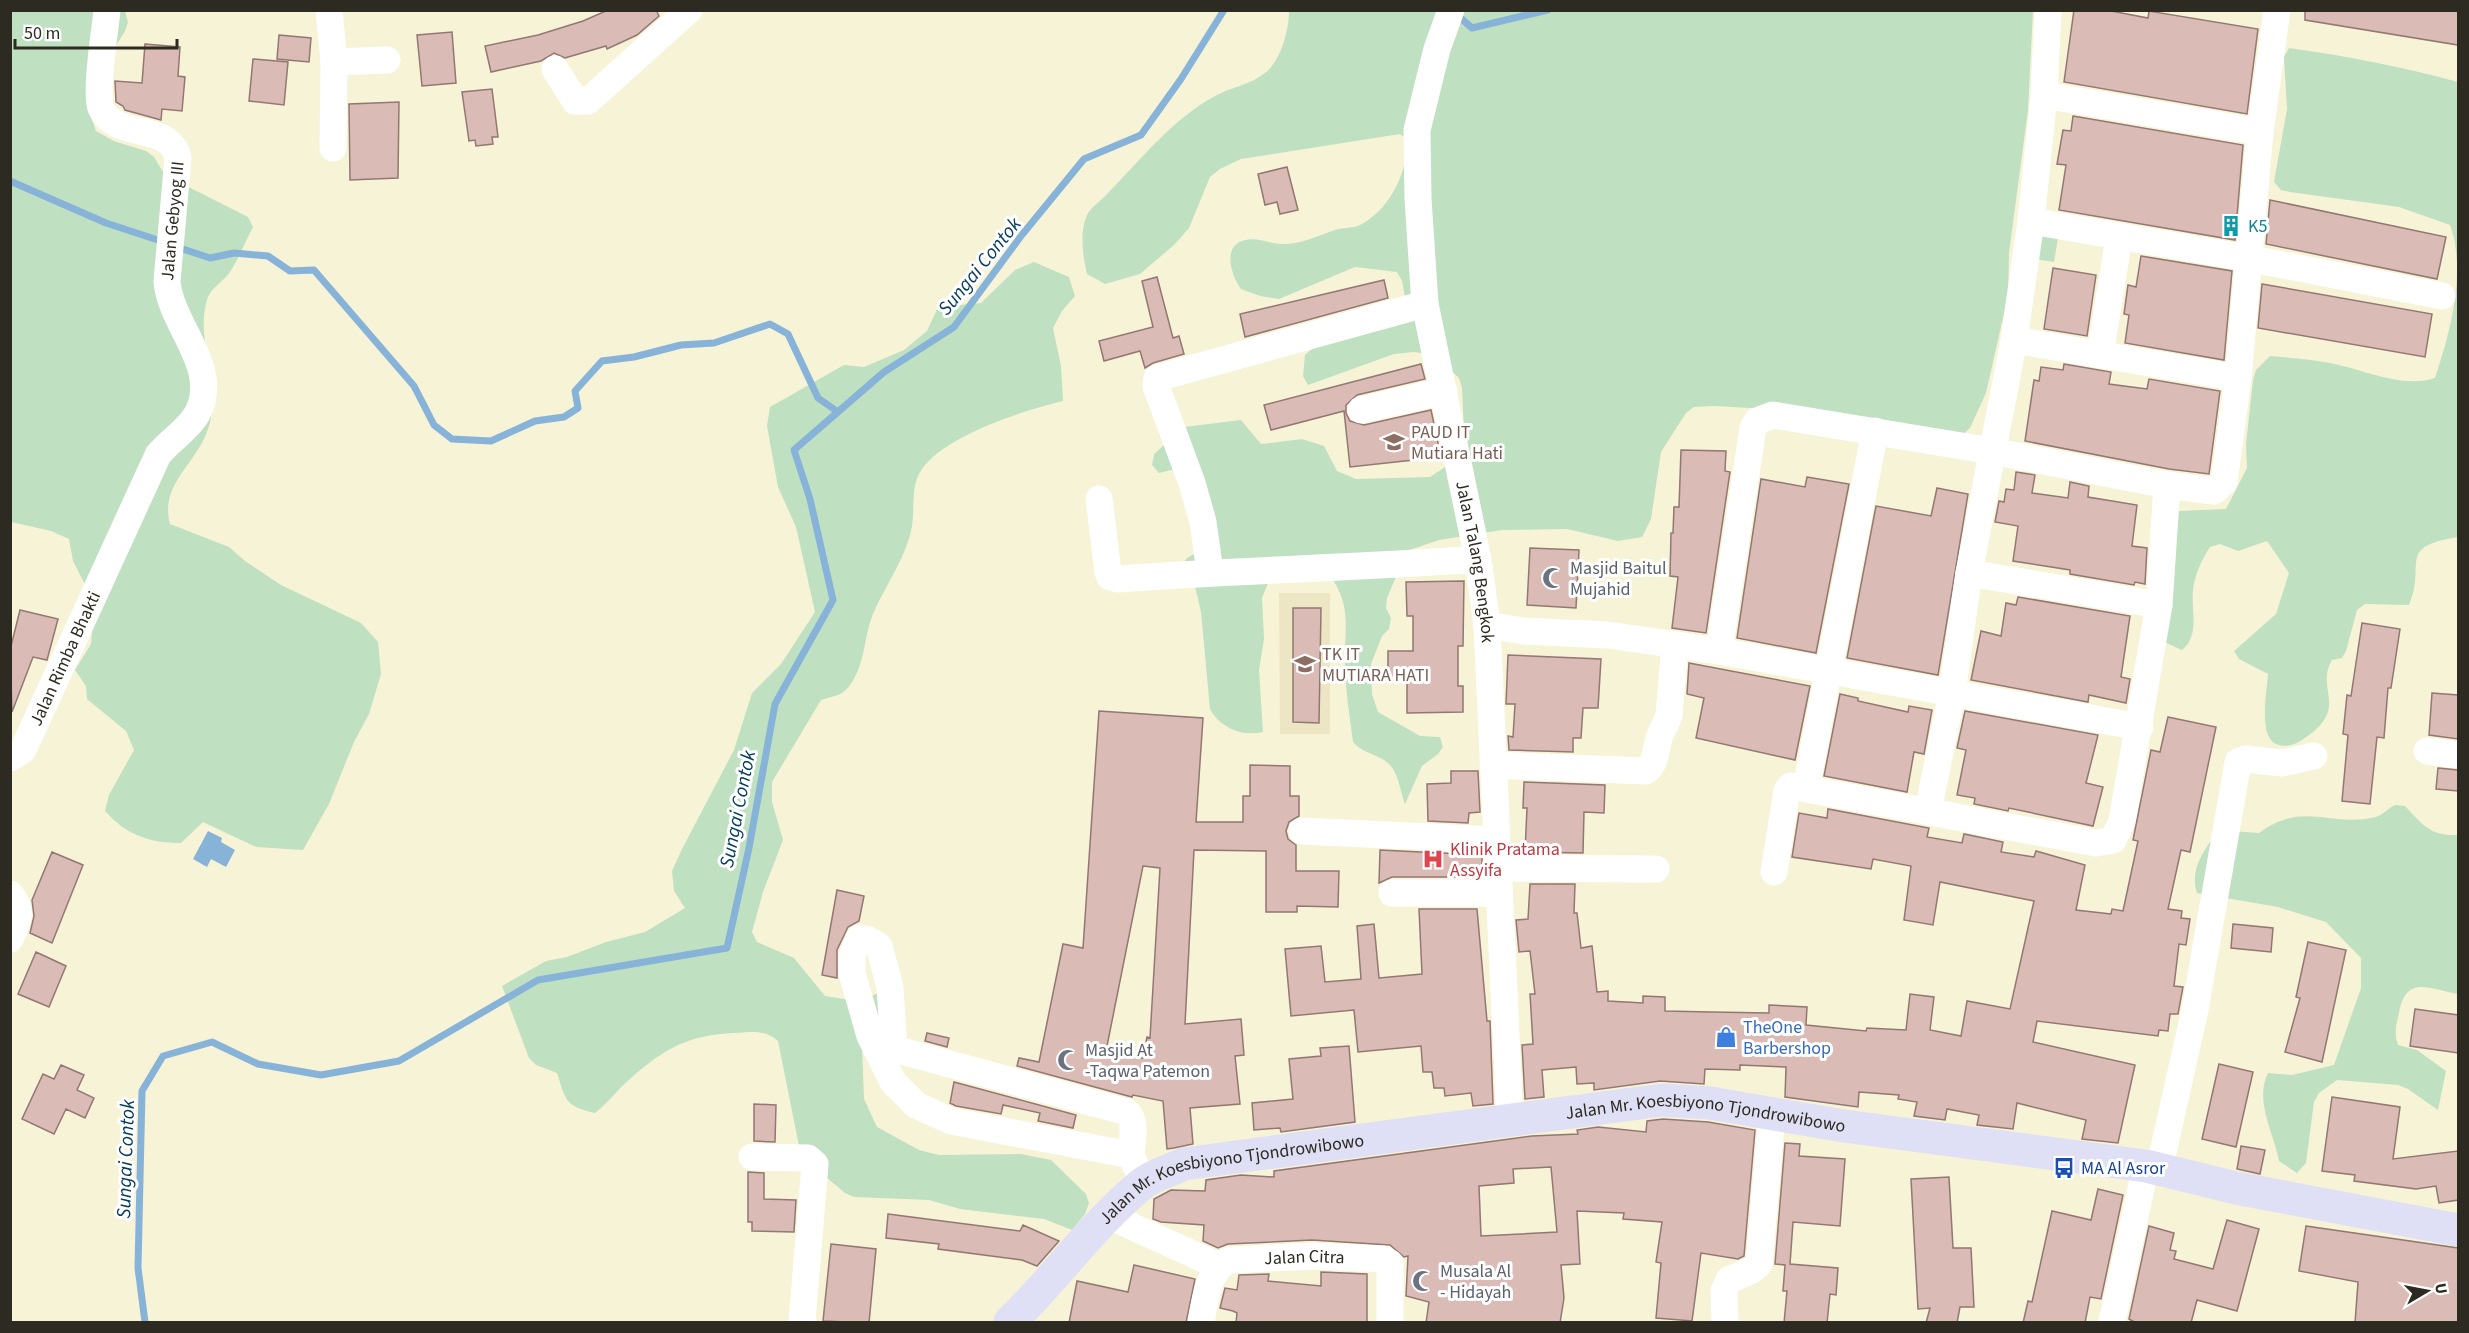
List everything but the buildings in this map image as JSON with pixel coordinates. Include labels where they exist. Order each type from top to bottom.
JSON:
[{"type":"main road","name":"Jalan Mr. Koesbiyono Tjondrowibowo","points":[[1010,1323],[1043,1291],[1109,1216],[1137,1169],[1662,1100],[1710,1103],[1772,1114],[2152,1168],[2236,1188],[2458,1230]]},
{"type":"street","name":"Jalan Gebyog III","points":[[107,10],[99,92],[101,107],[110,121],[170,141],[177,149],[168,296],[201,364],[203,381],[200,406],[188,425],[158,455],[113,554]]},
{"type":"street","points":[[329,10],[334,62],[333,148]]},
{"type":"street","points":[[555,69],[575,100],[588,101],[689,10]]},
{"type":"street","name":"Jalan Talang Bengkok","points":[[1451,10],[1437,49],[1417,130],[1418,199],[1425,304],[1478,560],[1487,625],[1510,1121]]},
{"type":"street","points":[[1928,811],[1952,693],[1969,573],[2014,340],[2031,222],[2044,95],[2048,10]]},
{"type":"street","points":[[1719,651],[1753,428],[1757,421],[1773,415],[1992,451],[2167,485],[2214,491],[2224,483],[2238,378],[2247,258],[2272,11]]},
{"type":"street","points":[[334,62],[387,60]]},
{"type":"street","points":[[2044,95],[2260,132]]},
{"type":"street","points":[[2031,222],[2247,258],[2442,296]]},
{"type":"street","points":[[2100,355],[2119,238]]},
{"type":"street","points":[[1210,572],[1203,522],[1192,483],[1156,386],[1157,378],[1425,304]]},
{"type":"street","points":[[2014,340],[2238,378]]},
{"type":"street","points":[[1361,410],[1444,391]]},
{"type":"street","points":[[1806,788],[1875,431]]},
{"type":"street","points":[[1774,872],[1787,790],[1791,786],[2096,843],[2113,840],[2122,821],[2140,727],[2159,605],[2167,485]]},
{"type":"street","points":[[1099,499],[1110,577],[1334,569],[1478,560]]},
{"type":"street","name":"Jalan Rimba Bhakti","points":[[10,758],[23,750],[113,554]]},
{"type":"street","points":[[1969,573],[2159,605]]},
{"type":"street","points":[[1487,625],[1523,631],[1608,636],[1719,651],[2140,727]]},
{"type":"street","points":[[1493,765],[1646,771],[1651,767],[1661,732],[1667,725],[1675,645]]},
{"type":"street","points":[[2427,751],[2458,754]]},
{"type":"street","points":[[2112,1323],[2195,1010],[2238,762],[2246,759],[2282,763],[2313,756]]},
{"type":"street","points":[[1302,831],[1496,840]]},
{"type":"street","points":[[1392,893],[1498,881],[1656,869]]},
{"type":"street","points":[[10,894],[19,909],[18,920],[10,939]]},
{"type":"street","points":[[885,1049],[1127,1112],[1132,1123],[1137,1169],[951,1121],[929,1113],[916,1106],[893,1082],[885,1049]]},
{"type":"street","points":[[1725,1323],[1724,1291],[1729,1280],[1752,1270],[1759,1264],[1772,1114]]},
{"type":"street","points":[[752,1156],[808,1158],[815,1164],[802,1323]]},
{"type":"street","points":[[1109,1216],[1219,1266],[1210,1279],[1201,1323]]},
{"type":"street","name":"Jalan Citra","points":[[1219,1266],[1229,1260],[1246,1257],[1313,1256],[1383,1259],[1390,1263],[1391,1271],[1390,1323]]},
{"type":"shaded area","name":"TK IT MUTIARA HATI","points":[[1279,593],[1330,593],[1330,734],[1280,734]]},
{"type":"green space","points":[[10,11],[125,11],[128,22],[125,31],[114,49],[89,111],[96,131],[114,141],[146,151],[154,157],[165,175],[248,217],[253,227],[230,272],[211,292],[207,300],[204,331],[212,410],[204,439],[175,485],[168,510],[170,524],[229,547],[245,561],[281,585],[361,623],[378,642],[381,674],[369,714],[354,742],[329,804],[303,850],[256,847],[203,822],[181,843],[159,841],[130,832],[105,811],[109,795],[134,750],[126,731],[87,699],[86,686],[75,670],[91,644],[94,602],[73,561],[69,539],[51,531],[11,522]]},
{"type":"green space","points":[[1289,11],[2033,11],[2028,110],[2009,253],[2008,296],[1986,393],[1970,428],[1942,454],[1790,410],[1694,407],[1686,413],[1661,452],[1651,519],[1642,537],[1618,541],[1567,529],[1502,530],[1439,540],[1407,551],[1387,598],[1386,608],[1391,618],[1389,629],[1382,636],[1371,664],[1372,694],[1378,712],[1420,736],[1440,737],[1443,747],[1438,754],[1422,766],[1405,804],[1397,778],[1389,764],[1361,749],[1353,742],[1346,678],[1345,613],[1339,591],[1333,580],[1270,578],[1262,598],[1264,639],[1259,670],[1263,732],[1248,733],[1233,730],[1214,716],[1210,709],[1201,612],[1194,582],[1181,567],[1187,558],[1196,553],[1188,466],[1159,473],[1152,465],[1154,454],[1184,427],[1241,420],[1261,444],[1302,439],[1324,446],[1337,471],[1356,479],[1430,477],[1465,454],[1462,388],[1459,378],[1435,355],[1414,352],[1394,354],[1308,385],[1303,376],[1305,355],[1313,348],[1406,302],[1402,281],[1397,272],[1355,267],[1279,299],[1260,296],[1241,289],[1232,270],[1232,250],[1242,241],[1252,239],[1278,244],[1296,243],[1335,230],[1359,226],[1372,217],[1381,209],[1396,188],[1407,152],[1408,140],[1400,134],[1241,159],[1220,169],[1210,177],[1189,228],[1174,245],[1140,274],[1105,284],[1087,274],[1084,260],[1083,229],[1091,209],[1172,127],[1200,105],[1227,90],[1253,80],[1271,68],[1283,45]]},
{"type":"green space","points":[[2289,48],[2375,62],[2458,82],[2458,537],[2426,546],[2420,552],[2417,559],[2414,591],[2409,605],[2365,604],[2357,610],[2346,651],[2342,658],[2332,660],[2328,671],[2329,709],[2325,718],[2317,729],[2302,740],[2287,746],[2276,744],[2267,732],[2265,712],[2268,674],[2239,659],[2234,651],[2276,614],[2289,573],[2267,541],[2238,551],[2220,544],[2210,547],[2195,579],[2194,623],[2188,644],[2182,650],[2153,637],[2171,518],[2179,511],[2226,509],[2247,468],[2246,444],[2253,380],[2256,370],[2270,356],[2323,362],[2396,380],[2423,381],[2435,378],[2451,322],[2457,282],[2455,243],[2450,225],[2399,207],[2281,190],[2274,182],[2287,109],[2284,57]]},
{"type":"green space","points":[[2039,228],[2059,232],[2054,262],[2034,259]]},
{"type":"green space","points":[[1034,262],[1069,277],[1075,296],[1062,311],[1053,328],[1061,366],[1063,401],[1007,418],[966,435],[933,457],[922,469],[914,492],[912,524],[908,542],[873,614],[857,672],[844,692],[821,700],[772,782],[772,802],[783,840],[763,892],[752,932],[757,942],[794,958],[825,996],[856,1001],[885,991],[894,996],[862,1045],[864,1099],[877,1127],[919,1150],[939,1155],[1021,1154],[1051,1160],[1086,1194],[1089,1203],[1085,1214],[1072,1230],[1044,1219],[960,1209],[929,1200],[854,1197],[845,1193],[801,1156],[778,1041],[762,1033],[718,1034],[678,1045],[643,1068],[595,1113],[578,1108],[572,1105],[565,1096],[557,1073],[536,1065],[529,1058],[502,986],[546,961],[567,957],[606,942],[645,932],[685,908],[674,891],[672,871],[734,750],[752,693],[781,664],[815,612],[796,527],[778,487],[767,426],[770,407],[844,365],[864,367],[904,350],[927,331],[938,307],[981,303],[1015,270]]},
{"type":"green space","points":[[2395,805],[2405,806],[2422,824],[2440,834],[2458,835],[2458,994],[2420,987],[2413,989],[2402,1001],[2396,1029],[2398,1045],[2417,1050],[2446,1071],[2438,1110],[2408,1089],[2398,1085],[2337,1080],[2319,1093],[2314,1102],[2306,1163],[2297,1173],[2279,1161],[2266,1117],[2264,1084],[2268,1073],[2292,1075],[2334,1065],[2361,988],[2361,958],[2326,922],[2278,907],[2197,893],[2195,875],[2197,867],[2218,830],[2259,833],[2275,823],[2303,816],[2344,819],[2376,817]]},
{"type":"water","points":[[208,831],[222,838],[221,842],[235,850],[226,867],[211,859],[207,867],[193,859]]},
{"type":"waterway","name":"Sungai Contok","points":[[145,1322],[138,1268],[142,1091],[163,1056],[212,1042],[258,1064],[321,1075],[399,1061],[538,980],[727,948],[749,848],[775,704],[833,600],[810,499],[794,450],[884,372],[954,327],[1021,236],[1084,159],[1141,135],[1181,79],[1224,10]]},
{"type":"waterway","name":"Sungai Contok","points":[[1456,14],[1472,28],[1548,10]]},
{"type":"waterway","points":[[10,181],[106,223],[164,242]]},
{"type":"waterway","points":[[174,246],[210,258],[234,253],[268,256],[290,271],[314,270],[414,386],[434,425],[452,439],[491,441],[535,421],[564,417],[578,408],[575,391],[602,361],[634,357],[681,345],[714,343],[770,324],[788,334],[818,398],[838,412]]},
{"type":"place","name":"K5","points":[[2231,226]]},
{"type":"place","name":"PAUD IT Mutiara Hati","points":[[1394,442]]},
{"type":"place","name":"Masjid Baitul Mujahid","points":[[1553,578]]},
{"type":"place","name":"TK IT MUTIARA HATI","points":[[1305,664]]},
{"type":"place","name":"Klinik Pratama Assyifa","points":[[1433,859]]},
{"type":"place","name":"TheOne Barbershop","points":[[1726,1037]]},
{"type":"place","name":"Masjid At -Taqwa Patemon","points":[[1068,1060]]},
{"type":"place","name":"MA Al Asror","points":[[2064,1168]]},
{"type":"place","name":"Musala Al - Hidayah","points":[[1423,1281]]}]
